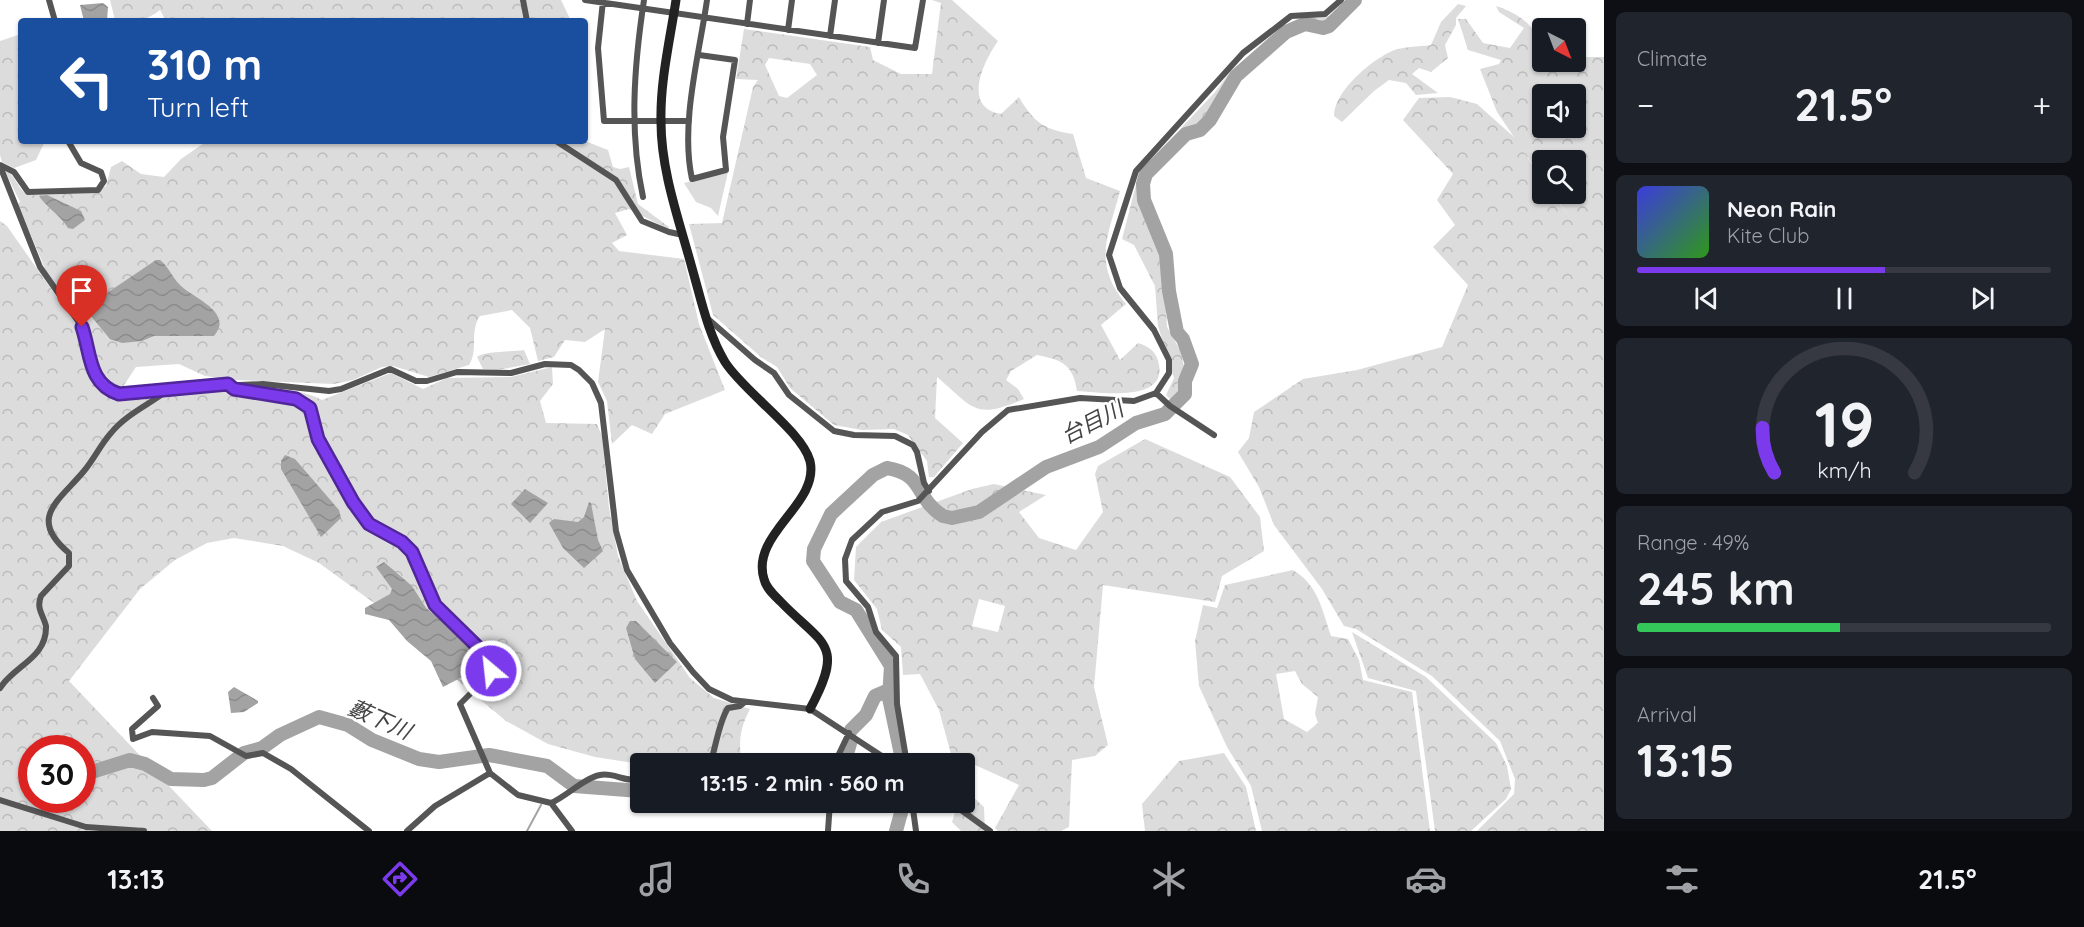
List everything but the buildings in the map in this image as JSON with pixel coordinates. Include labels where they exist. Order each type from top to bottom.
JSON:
[{"type":"street","points":[[49,0],[54,18]]},
{"type":"street","points":[[523,0],[526,18]]},
{"type":"street","points":[[585,0],[915,48],[923,0]]},
{"type":"street","points":[[644,0],[636,58],[634,121],[636,162],[644,197]]},
{"type":"street","points":[[676,0],[661,120],[664,158],[707,318],[725,362],[799,441],[810,461],[811,471],[805,490],[771,540],[762,561],[764,582],[772,593],[814,630],[827,652],[829,661],[825,677],[810,709]]},
{"type":"street","points":[[699,55],[735,60],[724,123],[726,170],[692,179],[687,145],[689,121],[707,0]]},
{"type":"street","points":[[747,24],[750,0]]},
{"type":"street","points":[[788,30],[792,0]]},
{"type":"street","points":[[830,36],[835,0]]},
{"type":"street","points":[[878,43],[884,0]]},
{"type":"street","points":[[905,753],[897,704],[897,656],[876,632],[868,607],[846,581],[844,573],[845,559],[852,540],[882,512],[918,501],[982,432],[1008,410],[1080,398],[1134,401],[1156,393],[1169,373],[1169,360],[1154,330],[1120,288],[1109,255],[1136,171],[1243,53],[1291,16],[1324,14],[1341,0]]},
{"type":"street","points":[[603,1],[598,48],[604,121],[689,121]]},
{"type":"street","points":[[0,165],[14,172],[28,192],[98,190],[104,181],[101,172],[81,164],[70,144]]},
{"type":"street","points":[[561,144],[616,180],[642,221],[683,235]]},
{"type":"street","points":[[0,165],[40,267],[82,327],[92,368],[103,387],[119,394],[171,387],[228,384],[263,384],[329,391],[341,389],[390,369],[416,381],[427,381],[457,372],[511,373],[545,364],[571,365],[579,370],[592,383],[601,403],[616,531],[627,570],[670,643],[700,681],[719,695],[745,702],[810,709],[878,753]]},
{"type":"street","points":[[707,318],[755,360],[774,373],[789,395],[834,431],[855,435],[894,436],[913,445],[917,452],[926,493]]},
{"type":"street","points":[[228,384],[234,389],[296,399],[310,408],[318,439],[353,502],[369,524],[409,548],[417,558],[435,605],[485,654],[491,671],[460,704],[490,772],[518,795],[551,803],[572,831]]},
{"type":"street","points":[[0,688],[8,678],[40,651],[46,626],[38,608],[38,602],[69,566],[70,555],[51,536],[49,529],[49,514],[52,506],[86,469],[112,432],[171,387]]},
{"type":"street","points":[[1156,393],[1173,408],[1214,435]]},
{"type":"street","points":[[153,698],[158,706],[132,729],[133,739],[152,732],[210,736],[241,754],[263,753],[291,769],[369,831]]},
{"type":"street","points":[[714,753],[723,715],[728,708],[741,706],[745,702]]},
{"type":"street","points":[[839,753],[849,733]]},
{"type":"street","points":[[407,831],[435,806],[490,772]]},
{"type":"street","points":[[551,803],[598,775],[609,774],[623,781],[630,780]]},
{"type":"street","points":[[0,800],[86,827],[144,831]]},
{"type":"street","points":[[828,831],[829,813]]},
{"type":"street","points":[[914,813],[916,831]]},
{"type":"street","points":[[965,813],[990,831]]},
{"type":"green space","points":[[110,0],[561,0],[570,18],[164,18],[160,10],[146,18],[114,18]]},
{"type":"green space","points":[[932,0],[952,0],[998,41],[987,60],[979,82],[982,102],[989,110],[1001,114],[1019,97],[1035,119],[1047,127],[1073,134],[1086,178],[1120,191],[1108,236],[1106,262],[1115,289],[1126,304],[1101,325],[1120,360],[1138,343],[1152,351],[1159,365],[1158,377],[1152,385],[1142,390],[1129,393],[1077,391],[1073,375],[1065,365],[1054,359],[1037,355],[1011,371],[1006,380],[1018,389],[1024,399],[985,410],[968,404],[937,377],[935,418],[963,443],[934,477],[929,477],[927,461],[908,435],[894,429],[862,430],[834,425],[790,388],[777,367],[761,357],[713,315],[689,224],[722,223],[753,87],[758,80],[736,79],[744,29],[870,47],[873,60],[901,74],[932,74],[941,3]],"holes":[[[769,58],[810,64],[817,75],[787,98],[779,96],[765,65]]]},
{"type":"green space","points":[[1345,3],[1334,20],[1326,24],[1303,21],[1291,25],[1238,67],[1209,115],[1199,127],[1186,131],[1167,148],[1144,172],[1139,183],[1139,201],[1163,258],[1167,327],[1181,352],[1185,371],[1181,382],[1182,394],[1174,403],[1166,395],[1174,378],[1158,326],[1155,286],[1134,245],[1122,239],[1139,173],[1216,91],[1230,72],[1289,23],[1302,17],[1329,16]]},
{"type":"green space","points":[[1458,4],[1466,6],[1456,18],[1456,25],[1445,45],[1448,58],[1431,72],[1419,68],[1412,74],[1438,93],[1416,95],[1406,83],[1389,80],[1342,122],[1334,116],[1340,97],[1363,70],[1394,50],[1431,45],[1441,22]]},
{"type":"green space","points":[[1496,6],[1515,14],[1532,29],[1532,72],[1586,72],[1586,57],[1604,57],[1604,831],[1477,831],[1514,794],[1515,779],[1500,741],[1432,676],[1356,629],[1344,626],[1322,589],[1274,525],[1259,487],[1238,452],[1249,438],[1254,412],[1303,379],[1357,370],[1442,347],[1468,285],[1433,247],[1455,225],[1437,200],[1453,174],[1403,120],[1419,98],[1450,97],[1477,104],[1514,137],[1497,112],[1480,69],[1499,64],[1501,60],[1468,50],[1458,19],[1466,19],[1483,43],[1510,48],[1524,28],[1499,12]]},
{"type":"green space","points":[[18,35],[18,144],[44,144],[36,160],[14,168],[2,162],[0,155],[0,41]]},
{"type":"green space","points":[[588,142],[608,150],[613,167],[620,169],[629,167],[638,204],[669,227],[668,229],[629,209],[615,213],[627,235],[612,243],[619,251],[684,259],[699,324],[725,390],[665,414],[652,434],[632,425],[612,444],[607,401],[598,382],[605,329],[585,342],[565,340],[554,357],[538,361],[530,328],[512,310],[480,316],[475,328],[473,353],[469,365],[429,377],[393,366],[382,367],[353,380],[334,384],[237,380],[205,376],[179,364],[136,367],[120,391],[107,383],[97,368],[87,328],[46,271],[18,204],[20,202],[5,171],[12,176],[22,190],[30,195],[94,193],[106,186],[111,167],[122,161],[141,174],[164,177],[181,159],[203,144],[588,144]]},
{"type":"green space","points":[[728,172],[718,216],[711,208],[696,202],[684,183]]},
{"type":"green space","points":[[0,221],[7,226],[80,330],[87,366],[94,380],[112,399],[189,390],[250,387],[278,388],[322,400],[391,373],[423,389],[447,378],[511,377],[552,367],[553,384],[540,401],[546,423],[597,424],[602,436],[609,508],[618,556],[637,601],[690,678],[714,698],[750,709],[741,735],[741,753],[630,753],[630,762],[595,757],[548,744],[506,721],[427,655],[392,616],[319,563],[283,546],[234,538],[207,543],[175,560],[140,589],[69,681],[212,831],[0,831]]},
{"type":"green space","points":[[524,350],[530,364],[497,370],[483,369],[477,357],[492,353]]},
{"type":"green space","points":[[1145,439],[1230,477],[1260,517],[1264,551],[1222,576],[1215,602],[1103,585],[1094,687],[1108,745],[1095,756],[1072,760],[1069,827],[1061,831],[998,831],[995,828],[1019,785],[975,765],[975,753],[951,753],[939,710],[920,674],[903,675],[901,647],[882,630],[877,609],[854,580],[856,547],[881,522],[972,489],[994,484],[1046,495],[1019,512],[1039,538],[1076,550],[1103,512],[1095,474],[1098,466]],"holes":[[[979,599],[1005,606],[998,632],[972,626]]]},
{"type":"green space","points":[[1293,570],[1314,590],[1331,636],[1348,639],[1359,660],[1363,680],[1412,692],[1430,831],[1262,831],[1251,786],[1227,747],[1199,686],[1195,641],[1203,605],[1217,608],[1225,585]],"holes":[[[1295,671],[1302,684],[1318,697],[1315,714],[1318,723],[1307,732],[1284,719],[1276,674]]]},
{"type":"green space","points":[[1352,632],[1426,677],[1496,743],[1507,766],[1511,789],[1506,799],[1471,831],[1435,831],[1416,691],[1368,678]]},
{"type":"green space","points":[[1224,753],[1246,787],[1256,831],[1145,831],[1142,804],[1179,761]]},
{"type":"green space","points":[[975,799],[984,807],[985,831],[961,831],[952,822],[955,813],[975,813]]},
{"type":"water","points":[[103,3],[108,7],[107,18],[83,18],[80,5]]},
{"type":"water","points":[[47,195],[81,211],[85,220],[73,229],[68,228],[39,196]]},
{"type":"water","points":[[156,260],[163,263],[185,290],[215,312],[219,320],[219,327],[214,336],[154,336],[142,341],[122,343],[110,339],[90,315],[89,305]]},
{"type":"water","points":[[285,455],[295,459],[339,510],[341,518],[321,537],[281,469],[281,461]]},
{"type":"water","points":[[525,489],[548,503],[530,523],[511,504]]},
{"type":"water","points":[[589,502],[603,551],[584,568],[563,548],[549,523],[554,519],[578,522],[584,517]]},
{"type":"water","points":[[384,562],[412,586],[426,608],[475,648],[483,666],[443,687],[431,661],[407,641],[389,620],[365,614],[365,608],[390,594],[392,589],[376,567]]},
{"type":"water","points":[[630,621],[636,621],[677,662],[655,683],[635,659],[626,628]]},
{"type":"water","points":[[234,687],[258,703],[244,712],[231,713],[228,692]]},
{"type":"waterway","name":"台目川","points":[[901,753],[889,698],[891,666],[856,610],[840,602],[813,561],[814,549],[831,514],[873,475],[887,468],[899,471],[914,481],[927,502],[943,516],[952,518],[979,512],[1046,467],[1099,447],[1136,423],[1165,414],[1185,394],[1185,381],[1192,364],[1183,339],[1177,332],[1169,291],[1166,254],[1144,200],[1143,184],[1146,174],[1186,134],[1200,130],[1210,120],[1236,76],[1286,32],[1305,24],[1323,28],[1329,26],[1355,0]]},
{"type":"waterway","name":"藪下川","points":[[851,730],[866,715],[875,696],[889,690]]},
{"type":"waterway","name":"藪下川","points":[[96,771],[130,760],[145,764],[171,779],[204,780],[212,778],[244,753],[262,748],[280,735],[319,717],[348,725],[372,740],[419,759],[439,762],[489,755],[547,766],[574,786],[630,790]]},
{"type":"waterway","name":"藪下川","points":[[847,753],[851,740]]},
{"type":"waterway","points":[[527,831],[541,805]]},
{"type":"waterway","name":"台目川","points":[[896,831],[901,813]]},
{"type":"route","points":[[82,327],[92,368],[103,387],[110,391],[119,394],[171,387],[228,384],[234,389],[296,399],[310,408],[318,439],[353,502],[369,524],[409,548],[417,558],[435,605],[470,636],[489,660],[491,671]]}]
